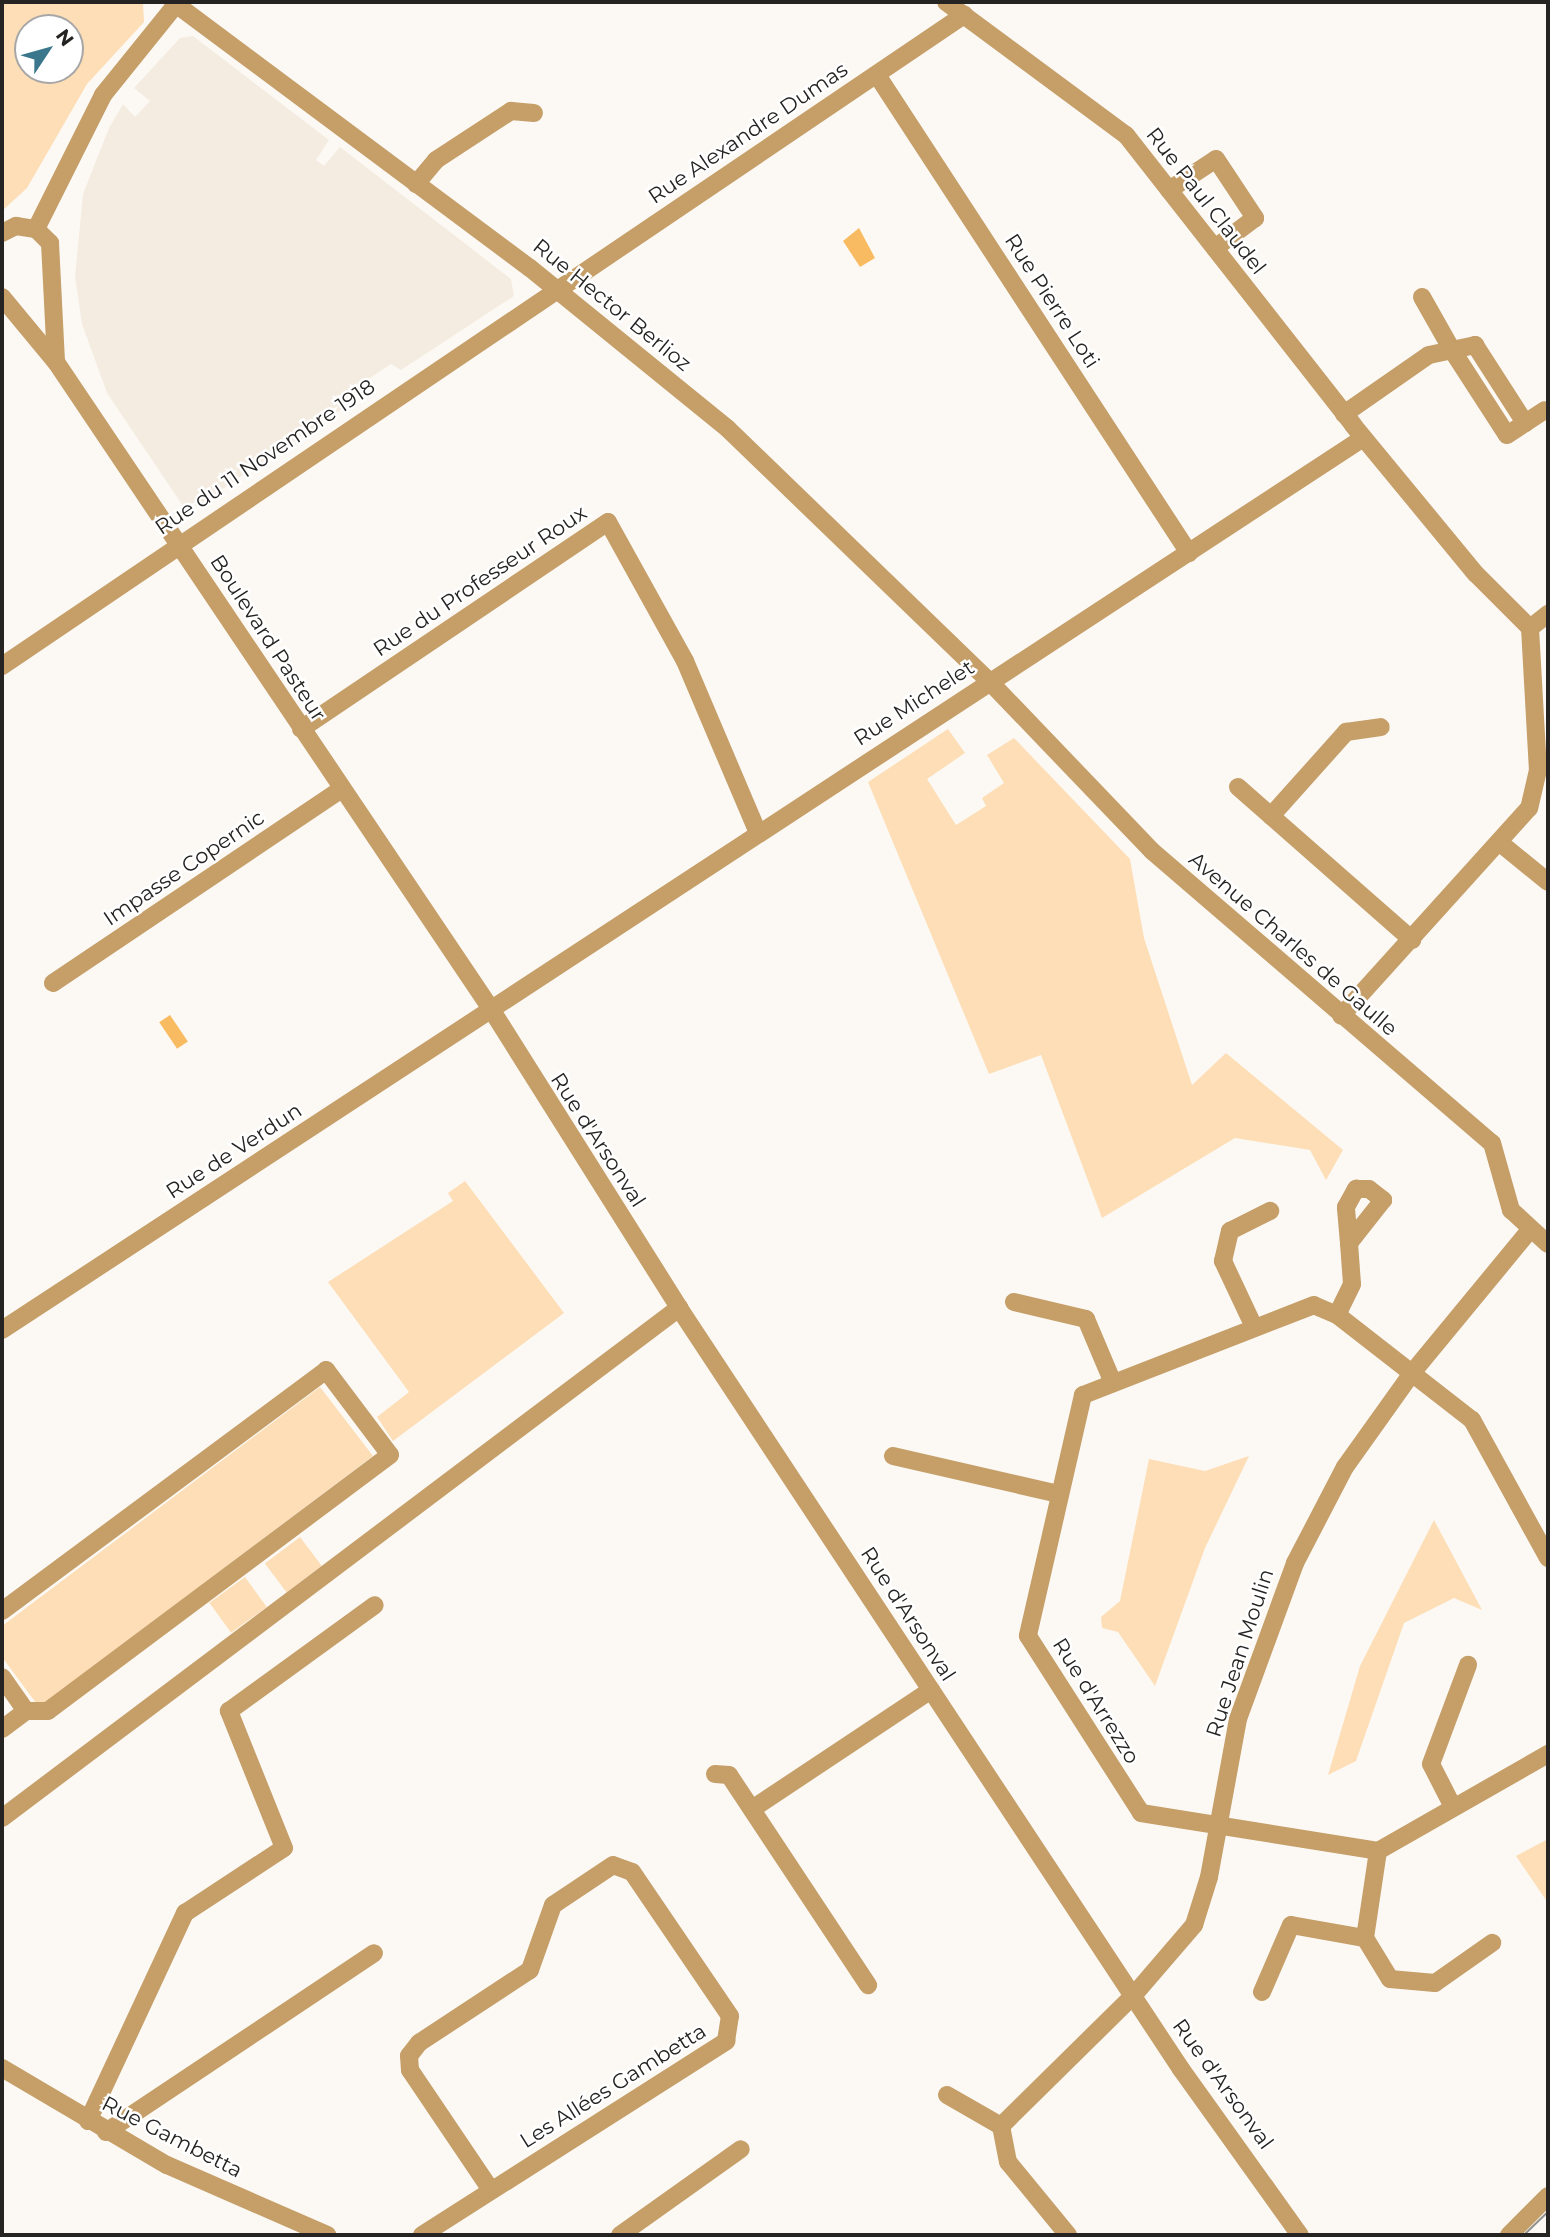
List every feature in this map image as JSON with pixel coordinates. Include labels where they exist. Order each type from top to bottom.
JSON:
[{"type":"street","name":"Rue Hector Berlioz","points":[[176,2],[555,288],[728,429],[990,682]]},
{"type":"street","points":[[36,229],[103,95],[176,2]]},
{"type":"street","name":"Rue Paul Claudel","points":[[946,2],[1126,135],[1363,438],[1476,574],[1530,628]]},
{"type":"street","name":"Rue Alexandre Dumas","points":[[555,288],[964,15]]},
{"type":"street","name":"Rue Pierre Loti","points":[[877,75],[1189,553]]},
{"type":"street","points":[[416,184],[436,160],[511,111],[534,113]]},
{"type":"street","points":[[1169,190],[1216,159],[1255,218],[1214,248]]},
{"type":"street","points":[[2,233],[16,226],[36,229],[50,243],[56,362]]},
{"type":"street","name":"Rue du 11 Novembre 1918","points":[[2,666],[178,543],[555,288]]},
{"type":"street","points":[[1422,296],[1452,350],[1507,435],[1545,410]]},
{"type":"street","name":"Boulevard Pasteur","points":[[2,297],[56,362],[340,790],[491,1009]]},
{"type":"street","points":[[1344,414],[1429,355],[1452,350]]},
{"type":"street","name":"Rue Michelet","points":[[491,1009],[757,831],[1363,438]]},
{"type":"street","name":"Rue du Professeur Roux","points":[[301,729],[608,522],[685,660],[757,831]]},
{"type":"street","points":[[1341,1016],[1499,842],[1538,790],[1530,628],[1548,614]]},
{"type":"street","name":"Avenue Charles de Gaulle","points":[[990,682],[1152,851],[1492,1143],[1511,1210],[1530,1231],[1548,1244]]},
{"type":"street","points":[[1271,816],[1346,732],[1381,727]]},
{"type":"street","points":[[1238,787],[1412,940]]},
{"type":"street","name":"Impasse Copernic","points":[[53,983],[340,790]]},
{"type":"street","points":[[1499,842],[1548,882]]},
{"type":"street","name":"Rue d'Arsonval","points":[[491,1009],[679,1308],[931,1690],[1133,1996],[1300,2235]]},
{"type":"street","name":"Rue de Verdun","points":[[2,1330],[491,1009]]},
{"type":"street","points":[[1254,1327],[1223,1261],[1230,1231],[1270,1211]]},
{"type":"street","name":"Rue Jean Moulin","points":[[1001,2126],[1133,1996],[1194,1925],[1238,1719],[1295,1563],[1345,1467],[1412,1373],[1530,1231]]},
{"type":"street","points":[[1337,1315],[1352,1284],[1349,1243]]},
{"type":"street","points":[[1014,1302],[1086,1319],[1113,1383]]},
{"type":"street","name":"Rue d'Arrezzo","points":[[1378,1851],[1215,1828],[1140,1813],[1028,1636],[1083,1395],[1314,1305],[1337,1315],[1472,1420],[1548,1558]]},
{"type":"street","points":[[2,1818],[679,1308]]},
{"type":"street","points":[[2,1611],[326,1370],[390,1455],[48,1711],[26,1711],[2,1729]]},
{"type":"street","points":[[893,1457],[1059,1494]]},
{"type":"street","points":[[88,2121],[185,1913],[284,1848],[229,1711],[375,1605]]},
{"type":"street","points":[[1453,1807],[1431,1764],[1468,1665]]},
{"type":"street","points":[[2,1677],[26,1711]]},
{"type":"street","points":[[752,1809],[931,1690]]},
{"type":"street","points":[[1492,1943],[1435,1983],[1390,1979],[1365,1938],[1378,1851],[1548,1754]]},
{"type":"street","points":[[715,1774],[729,1775],[868,1986]]},
{"type":"street","name":"Les Allées Gambetta","points":[[422,2235],[726,2041],[730,2016],[632,1872],[613,1865],[552,1905],[530,1970],[419,2043],[409,2056],[410,2070],[491,2190]]},
{"type":"street","points":[[1262,1992],[1291,1925],[1365,1938]]},
{"type":"street","points":[[106,2132],[374,1953]]},
{"type":"street","name":"Rue Gambetta","points":[[2,2068],[106,2132],[327,2235]]},
{"type":"street","points":[[947,2095],[1001,2126],[1008,2162],[1068,2235]]},
{"type":"street","points":[[620,2235],[741,2149]]},
{"type":"street","points":[[1509,2235],[1548,2196]]},
{"type":"shaded area","points":[[2,2],[143,2],[144,22],[87,84],[27,188],[2,211]]},
{"type":"shaded area","points":[[193,36],[329,140],[316,160],[324,166],[340,147],[511,279],[514,296],[401,370],[391,364],[352,390],[354,401],[197,506],[183,506],[107,393],[82,324],[75,277],[83,194],[109,128],[123,104],[135,117],[150,101],[134,88],[180,38]]},
{"type":"shaded area","points":[[859,228],[875,258],[860,267],[843,241]]},
{"type":"shaded area","points":[[948,729],[965,753],[927,779],[956,825],[986,806],[982,798],[1004,783],[987,755],[1014,738],[1130,859],[1144,938],[1192,1085],[1226,1053],[1343,1150],[1326,1180],[1310,1150],[1235,1138],[1102,1218],[1041,1055],[989,1074],[868,782]]},
{"type":"shaded area","points":[[170,1015],[188,1042],[177,1049],[159,1022]]},
{"type":"shaded area","points":[[465,1181],[564,1313],[393,1441],[377,1417],[409,1392],[328,1282],[453,1201],[448,1193]]},
{"type":"shaded area","points":[[320,1387],[373,1456],[39,1707],[2,1657],[2,1626]]},
{"type":"shaded area","points":[[1249,1456],[1205,1548],[1155,1686],[1118,1632],[1102,1628],[1101,1617],[1120,1601],[1149,1459],[1205,1471]]},
{"type":"shaded area","points":[[1434,1520],[1482,1610],[1454,1598],[1404,1623],[1356,1761],[1328,1775],[1360,1666]]},
{"type":"shaded area","points":[[300,1537],[322,1566],[287,1592],[265,1563]]},
{"type":"shaded area","points":[[245,1577],[267,1607],[231,1633],[209,1603]]},
{"type":"shaded area","points":[[1548,1839],[1548,1903],[1516,1856]]},
{"type":"tram line","points":[[1524,2235],[1548,2212]]}]
